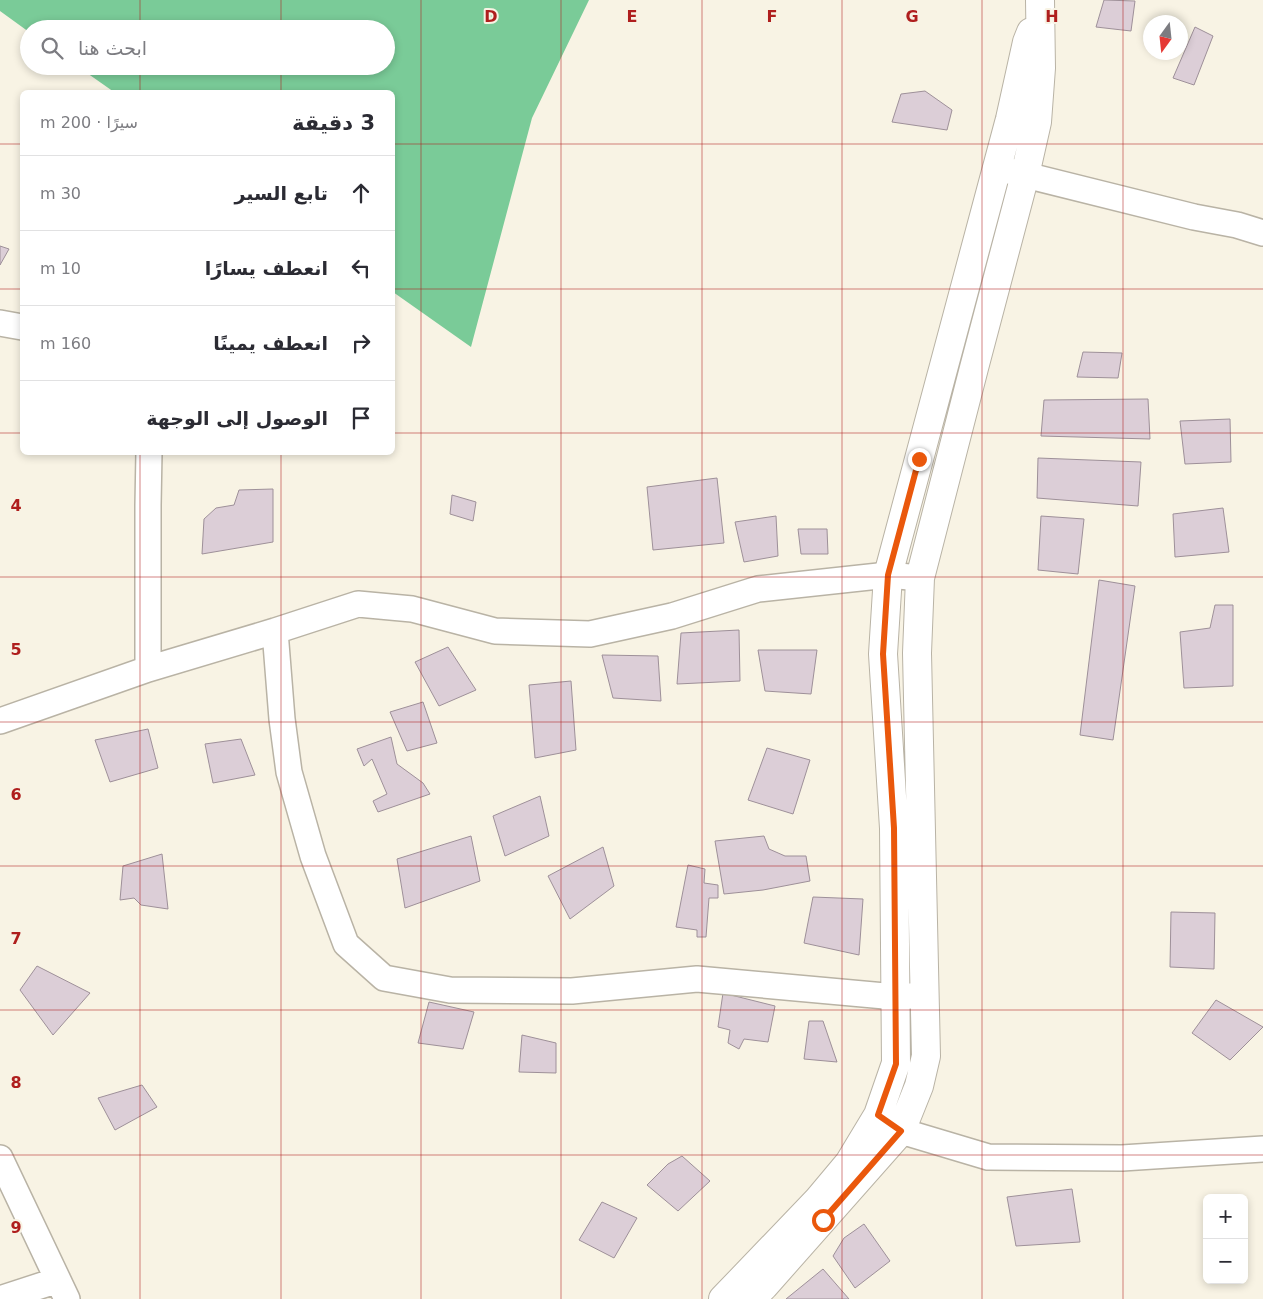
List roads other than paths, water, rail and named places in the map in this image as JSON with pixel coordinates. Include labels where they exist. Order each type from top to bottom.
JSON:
[{"type":"street","points":[[722,1299],[818,1200],[842,1170],[878,1115],[896,1064],[894,828],[883,654],[888,575],[1010,119],[1027,42],[1040,3]]},
{"type":"street","points":[[750,1299],[764,1286],[901,1131],[918,1086],[926,1056],[917,653],[920,578],[971,377],[1026,175],[1037,122],[1041,68],[1040,3]]},
{"type":"street","points":[[997,168],[1194,217],[1237,225],[1263,233]]},
{"type":"street","points":[[0,323],[20,326]]},
{"type":"street","points":[[148,669],[149,455]]},
{"type":"street","points":[[0,721],[148,669],[358,604],[412,609],[495,631],[590,634],[672,616],[758,589],[888,575],[920,578]]},
{"type":"street","points":[[275,631],[282,719],[289,772],[313,856],[346,944],[384,978],[450,990],[572,991],[698,980],[896,997],[925,995]]},
{"type":"street","points":[[878,1115],[901,1131],[988,1157],[1122,1158],[1263,1149]]},
{"type":"street","points":[[0,1158],[62,1290],[0,1299]]}]
